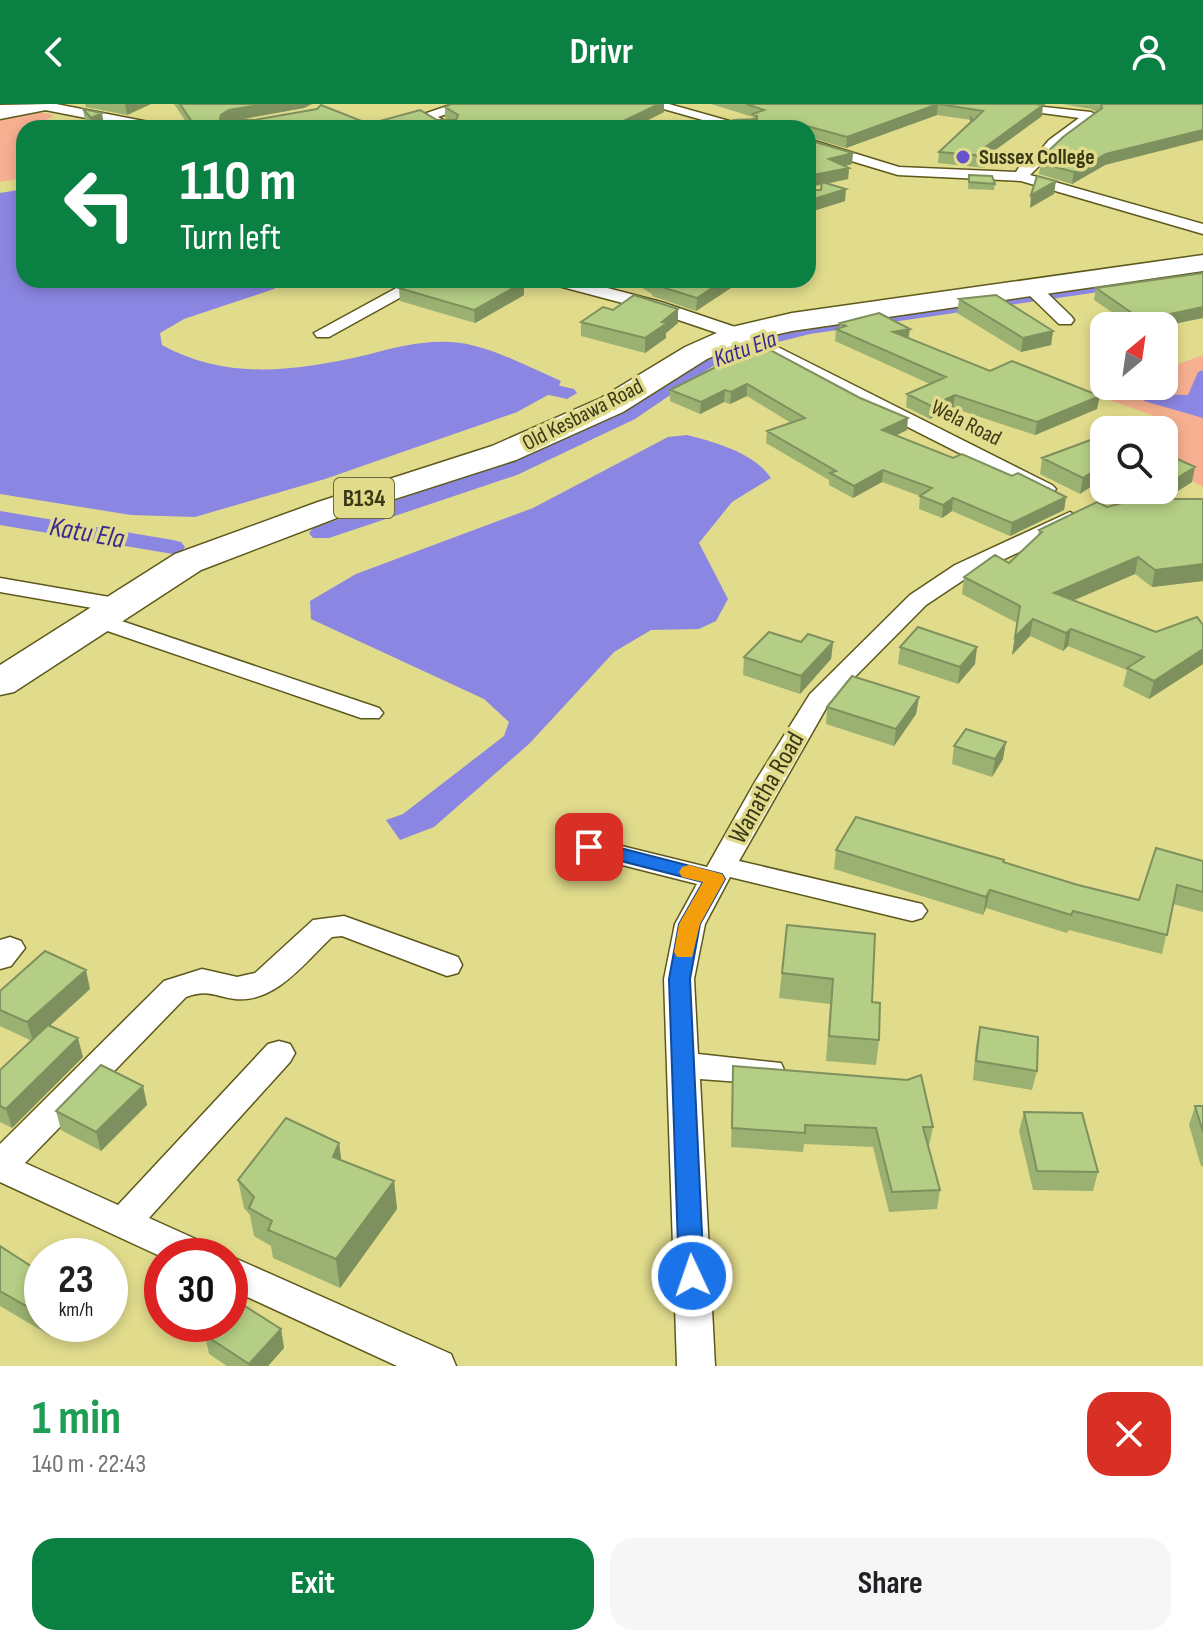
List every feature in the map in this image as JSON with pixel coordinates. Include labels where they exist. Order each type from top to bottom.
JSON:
[{"type":"main road","points":[[0,112],[41,104]]},
{"type":"main road","name":"Old Kesbawa Road","points":[[0,683],[188,562],[330,509],[504,453],[565,428],[612,405],[696,353],[747,340],[792,322],[1203,263]]},
{"type":"street","points":[[41,104],[120,120]]},
{"type":"street","points":[[433,120],[425,116],[468,104]]},
{"type":"street","points":[[653,104],[716,120]]},
{"type":"street","points":[[1020,106],[1091,116],[1054,143],[1038,162],[1026,167],[1022,177]]},
{"type":"street","points":[[705,117],[729,108]]},
{"type":"street","points":[[816,147],[898,171],[1022,177],[1203,229]]},
{"type":"street","points":[[323,333],[409,288]]},
{"type":"street","name":"Wela Road","points":[[586,288],[655,306],[747,340],[1088,510]]},
{"type":"street","points":[[1032,288],[1065,320]]},
{"type":"street","name":"Wanatha Road","points":[[696,1366],[679,979],[690,924],[768,782],[819,699],[918,600],[963,570],[1088,510]]},
{"type":"street","points":[[0,585],[110,613],[370,713]]},
{"type":"street","points":[[589,847],[912,911]]},
{"type":"street","points":[[156,1238],[0,1167],[175,989],[202,980],[237,988],[265,982],[324,927],[334,926],[344,926],[447,965]]},
{"type":"street","points":[[123,1223],[279,1053]]},
{"type":"street","points":[[681,1065],[792,1074]]},
{"type":"street","points":[[248,1280],[437,1366]]},
{"type":"shaded area","points":[[33,111],[54,115],[46,120],[16,120],[16,179],[0,182],[0,117]]},
{"type":"shaded area","points":[[16,190],[16,288],[275,288],[184,319],[160,333],[162,345],[187,356],[211,364],[262,370],[340,361],[418,343],[451,342],[479,347],[561,381],[557,390],[517,412],[325,479],[195,517],[131,515],[0,494],[0,193]]},
{"type":"shaded area","points":[[1203,355],[1203,487],[1178,473],[1178,416],[1155,416],[1109,400],[1178,400],[1178,364]]},
{"type":"shaded area","points":[[1203,370],[1203,418],[1144,401],[1178,400],[1178,395],[1188,395],[1198,372]]},
{"type":"shaded area","points":[[687,435],[744,455],[771,478],[732,502],[699,543],[728,599],[716,621],[699,629],[651,630],[614,652],[529,744],[434,827],[400,840],[386,820],[403,814],[504,736],[509,722],[484,699],[311,619],[310,601],[356,574],[533,508],[668,437]]},
{"type":"building","points":[[180,104],[266,104],[229,110],[220,119],[254,120],[191,120]]},
{"type":"building","points":[[451,104],[659,104],[625,120],[456,120],[458,115],[445,107]]},
{"type":"building","points":[[746,104],[938,104],[847,137],[816,128],[816,120],[734,120],[757,119],[753,114],[764,110]]},
{"type":"building","points":[[938,104],[1043,105],[984,148],[987,156],[939,152],[971,122],[971,118],[973,121],[983,111]]},
{"type":"building","points":[[1101,104],[1203,104],[1203,130],[1106,154],[1074,172],[1041,163],[1042,157],[1102,108]]},
{"type":"building","points":[[321,105],[359,120],[254,120],[317,109]]},
{"type":"building","points":[[83,109],[102,113],[91,118]]},
{"type":"building","points":[[420,110],[437,120],[384,120]]},
{"type":"building","points":[[816,142],[853,153],[829,159],[849,168],[816,174]]},
{"type":"building","points":[[969,175],[992,176],[995,184],[969,182]]},
{"type":"building","points":[[1037,176],[1056,181],[1031,195]]},
{"type":"building","points":[[822,182],[846,189],[816,198],[816,190],[821,190]]},
{"type":"building","points":[[1203,273],[1203,307],[1178,312],[1130,312],[1096,288]]},
{"type":"building","points":[[399,288],[513,288],[474,310]]},
{"type":"building","points":[[665,288],[712,288],[697,298]]},
{"type":"building","points":[[634,295],[678,309],[662,322],[667,323],[645,338],[581,322],[603,307],[613,310]]},
{"type":"building","points":[[996,295],[1053,331],[1023,338],[959,299]]},
{"type":"building","points":[[879,313],[910,329],[893,332],[990,371],[1012,361],[1090,392],[1090,400],[1037,422],[955,395],[931,406],[907,394],[946,377],[836,329],[846,326],[840,323]]},
{"type":"building","points":[[757,343],[860,398],[908,418],[882,430],[953,458],[962,454],[1012,476],[1018,473],[1066,497],[1012,523],[953,498],[943,505],[920,496],[932,488],[883,470],[854,486],[830,473],[836,471],[767,431],[805,418],[747,384],[731,392],[725,390],[701,402],[670,390],[724,363],[714,357]]},
{"type":"building","points":[[1090,440],[1090,473],[1083,478],[1042,458]]},
{"type":"building","points":[[1178,459],[1195,467],[1178,478]]},
{"type":"building","points":[[1178,499],[1203,499],[1203,564],[1155,570],[1138,557],[1054,593],[1156,632],[1197,617],[1203,625],[1203,649],[1154,681],[1127,668],[1144,657],[1071,629],[1066,633],[1033,619],[1015,637],[1020,606],[964,577],[995,555],[1009,563],[1042,532],[1039,530],[1093,504],[1107,507],[1118,504],[1178,504]]},
{"type":"building","points":[[918,627],[977,647],[960,667],[900,647]]},
{"type":"building","points":[[769,632],[801,642],[808,634],[833,642],[801,676],[744,657]]},
{"type":"building","points":[[852,676],[919,697],[896,729],[827,707]]},
{"type":"building","points":[[966,729],[1006,742],[995,759],[954,746]]},
{"type":"building","points":[[856,817],[1078,885],[1139,900],[1156,848],[1203,861],[1203,892],[1177,885],[1167,935],[1073,911],[1071,915],[990,890],[986,897],[836,850]]},
{"type":"building","points":[[787,925],[875,934],[872,1002],[880,1003],[879,1040],[829,1036],[833,979],[782,973]]},
{"type":"building","points":[[45,951],[86,970],[27,1022],[0,1010],[0,991]]},
{"type":"building","points":[[48,1025],[78,1038],[6,1109],[0,1106],[0,1070]]},
{"type":"building","points":[[980,1027],[1038,1037],[1037,1071],[976,1061]]},
{"type":"building","points":[[101,1065],[143,1086],[96,1132],[56,1111]]},
{"type":"building","points":[[733,1066],[907,1080],[921,1075],[933,1127],[923,1127],[940,1190],[892,1192],[876,1128],[805,1125],[805,1133],[732,1128]]},
{"type":"building","points":[[1195,1106],[1203,1106],[1203,1132]]},
{"type":"building","points":[[1024,1112],[1082,1113],[1098,1172],[1037,1171]]},
{"type":"building","points":[[286,1118],[339,1143],[333,1157],[394,1181],[336,1259],[268,1230],[272,1221],[249,1208],[254,1197],[238,1180]]},
{"type":"building","points":[[0,1246],[24,1262],[24,1305],[0,1291]]},
{"type":"building","points":[[248,1308],[281,1329],[249,1364],[216,1342],[248,1342]]},
{"type":"waterway","name":"Katu Ela","points":[[321,533],[509,470],[628,415],[709,360],[747,344],[809,328],[1203,272]]},
{"type":"waterway","points":[[521,383],[567,393]]},
{"type":"waterway","name":"Katu Ela","points":[[0,518],[173,547]]},
{"type":"slow traffic","points":[[685,952],[690,924],[715,879],[689,872]]},
{"type":"place","name":"Sussex College","points":[[963,157]]},
{"type":"route","points":[[589,847],[715,879],[690,924],[679,979],[692,1276]]}]
